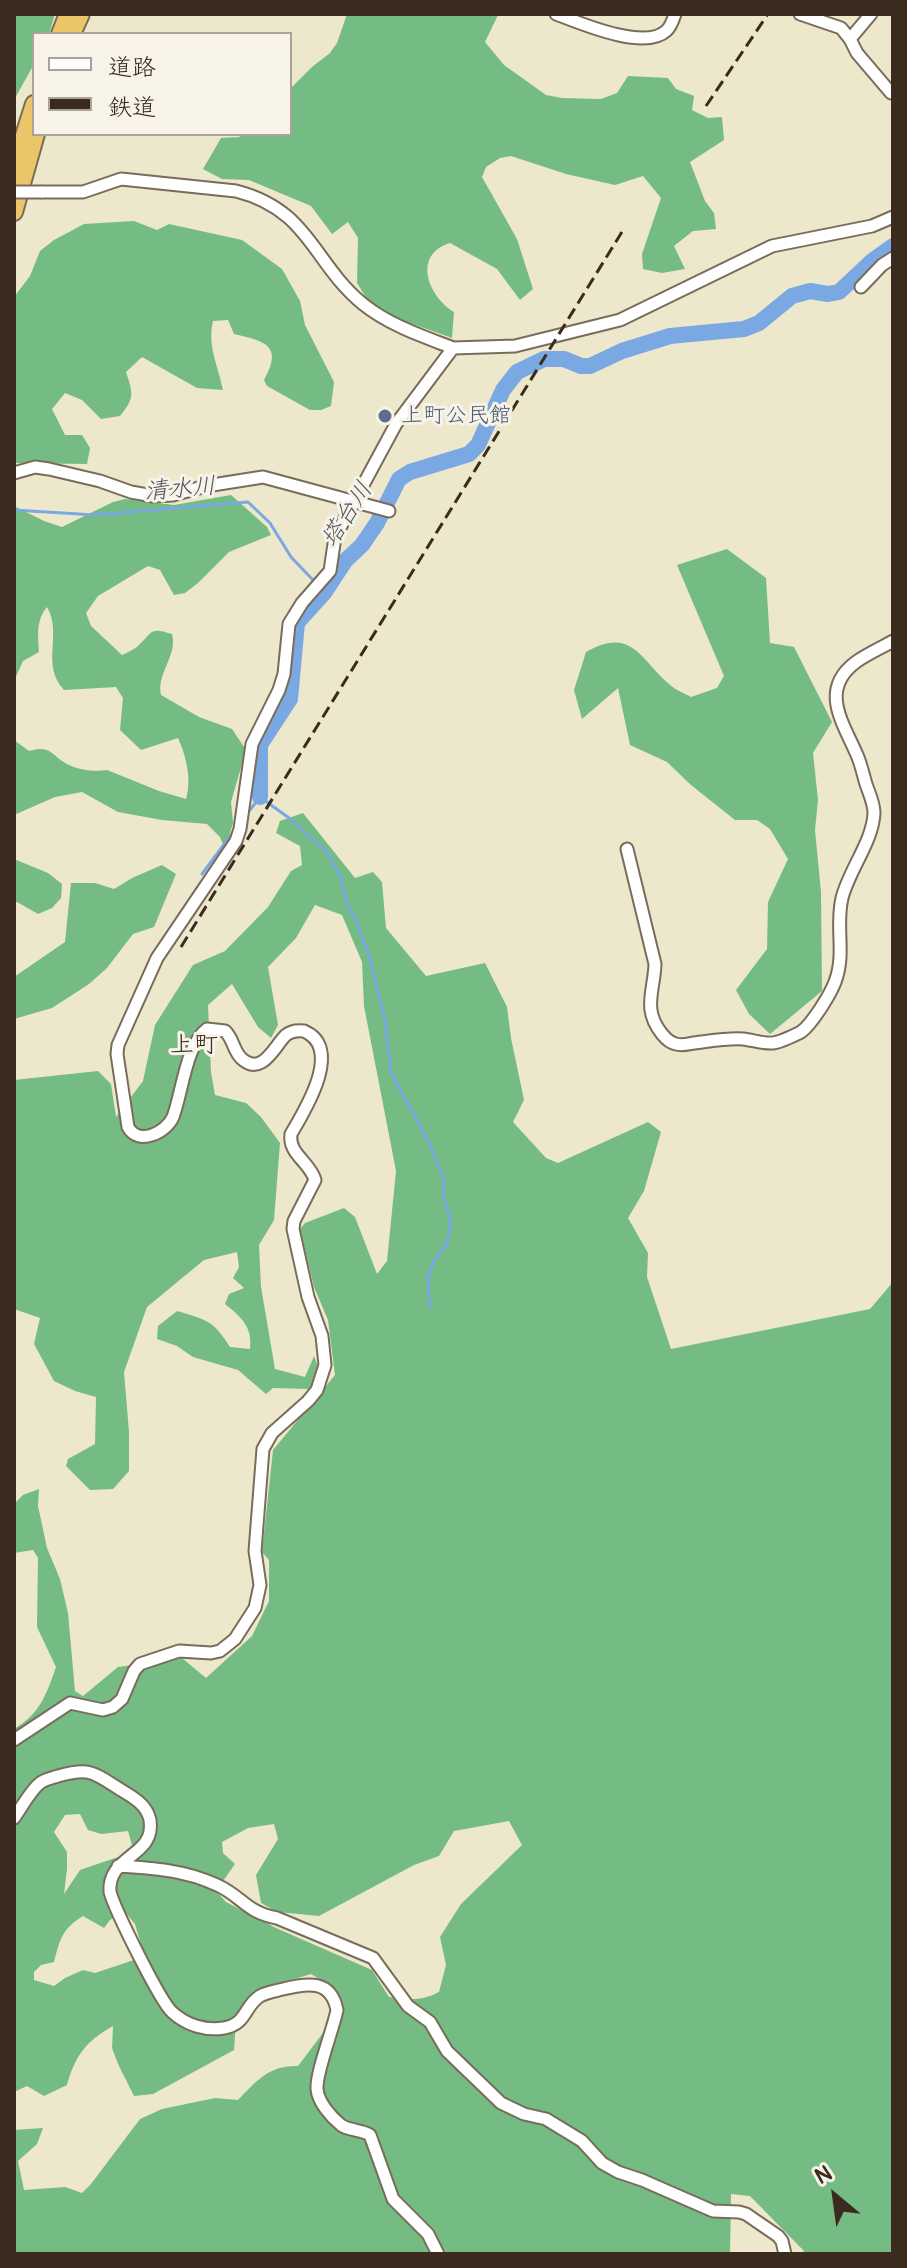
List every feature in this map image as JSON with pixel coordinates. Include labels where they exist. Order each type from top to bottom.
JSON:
[{"type":"highway","points":[[14,167],[32,110]]},
{"type":"highway","points":[[14,212],[35,136]]},
{"type":"street","points":[[556,14],[620,35],[648,37],[668,30],[675,14]]},
{"type":"street","points":[[800,14],[823,18],[841,28],[857,53],[891,93]]},
{"type":"street","points":[[850,39],[871,14]]},
{"type":"street","points":[[14,192],[83,192],[121,179],[236,191],[263,199],[298,225],[338,280],[362,303],[390,322],[453,348],[515,346],[597,326],[635,313],[772,246],[872,226],[893,217]]},
{"type":"street","points":[[861,287],[893,258]]},
{"type":"street","points":[[14,1740],[70,1703],[103,1710],[113,1707],[122,1699],[134,1671],[145,1662],[179,1651],[215,1652],[226,1648],[255,1608],[260,1585],[255,1551],[263,1449],[272,1433],[312,1396],[324,1372],[322,1336],[308,1297],[293,1229],[315,1180],[313,1172],[291,1147],[290,1141],[318,1083],[321,1056],[315,1038],[304,1031],[291,1032],[269,1058],[250,1063],[240,1057],[225,1031],[207,1029],[197,1039],[173,1117],[161,1130],[143,1137],[134,1135],[128,1127],[117,1050],[157,958],[236,841],[252,744],[282,681],[287,628],[302,603],[330,571],[335,537],[396,424],[453,348]]},
{"type":"street","points":[[14,473],[35,467],[49,469],[153,496],[173,495],[263,477],[384,510]]},
{"type":"street","points":[[627,849],[655,964],[650,1011],[667,1039],[682,1045],[724,1039],[770,1044],[801,1031],[834,986],[842,951],[839,923],[842,899],[873,822],[873,805],[858,756],[838,716],[838,686],[844,673],[855,663],[893,641]]},
{"type":"street","points":[[14,1818],[41,1782],[75,1771],[94,1773],[138,1801],[149,1817],[150,1829],[143,1846],[118,1866],[109,1883],[112,1900],[164,2002],[181,2019],[206,2028],[231,2026],[243,2018],[259,1997],[303,1984],[319,1986],[332,1996],[337,2010],[317,2082],[319,2098],[344,2127],[370,2135],[393,2199],[428,2234],[438,2254]]},
{"type":"street","points":[[118,1866],[179,1871],[208,1881],[263,1916],[277,1918],[373,1958],[408,2006],[430,2022],[447,2051],[501,2103],[524,2114],[546,2119],[582,2141],[602,2163],[618,2172],[713,2211],[746,2214],[778,2236],[785,2254]]},
{"type":"green space","points":[[14,14],[55,14],[50,32],[32,32],[32,68],[14,100]]},
{"type":"green space","points":[[347,14],[502,14],[498,15],[485,42],[504,65],[546,95],[601,99],[617,93],[628,76],[668,78],[676,89],[694,96],[692,110],[708,118],[722,117],[724,140],[690,162],[705,201],[714,213],[716,229],[693,231],[674,246],[685,269],[662,273],[643,269],[642,254],[661,198],[643,176],[615,185],[566,174],[511,156],[500,158],[486,167],[482,177],[517,239],[533,289],[520,300],[497,269],[450,243],[431,257],[428,276],[437,296],[454,312],[452,338],[396,318],[370,304],[357,283],[358,238],[348,222],[332,234],[311,206],[249,180],[222,179],[203,169],[221,138],[292,136],[292,87],[337,43]]},
{"type":"green space","points":[[134,221],[157,230],[169,224],[242,240],[282,269],[300,301],[305,325],[334,382],[331,406],[310,410],[267,386],[264,380],[272,359],[268,346],[234,334],[228,320],[213,321],[212,347],[223,390],[197,388],[142,357],[126,372],[131,395],[120,416],[101,419],[82,400],[65,393],[52,409],[65,435],[82,435],[90,448],[87,464],[14,463],[14,297],[30,276],[40,251],[54,240],[84,224]]},
{"type":"green space","points":[[231,495],[267,527],[271,535],[229,552],[185,593],[174,595],[160,570],[148,566],[98,596],[86,613],[91,626],[122,655],[137,647],[152,632],[172,634],[172,649],[161,680],[161,695],[199,717],[232,729],[246,750],[231,802],[233,823],[225,849],[220,837],[207,824],[118,812],[82,792],[55,797],[14,815],[14,740],[29,751],[47,750],[73,767],[107,770],[186,799],[188,776],[178,738],[141,750],[120,730],[123,698],[116,687],[64,690],[53,670],[53,628],[47,607],[39,622],[39,652],[23,661],[14,681],[14,506],[62,527],[125,499],[174,505]]},
{"type":"green space","points":[[727,549],[766,578],[770,643],[794,647],[832,722],[813,753],[818,800],[815,830],[821,892],[822,991],[770,1034],[749,1014],[736,990],[767,949],[768,902],[788,859],[770,829],[757,820],[735,820],[667,762],[630,745],[618,688],[582,719],[574,690],[586,652],[614,643],[634,649],[671,686],[691,697],[717,688],[724,676],[677,565]]},
{"type":"green space","points":[[303,813],[355,878],[373,872],[382,882],[386,928],[426,976],[485,963],[507,1007],[524,1100],[513,1122],[546,1158],[558,1163],[648,1122],[661,1132],[644,1191],[628,1218],[648,1253],[647,1277],[671,1349],[870,1309],[893,1282],[893,2254],[805,2254],[750,2196],[731,2194],[730,2254],[14,2254],[14,2130],[43,2128],[37,2144],[18,2161],[24,2190],[65,2187],[82,2193],[140,2119],[162,2109],[215,2098],[238,2100],[272,2071],[298,2066],[341,2009],[331,1986],[311,1974],[269,1987],[236,2020],[234,2050],[153,2094],[134,2096],[112,2048],[113,2026],[83,2050],[67,2085],[44,2096],[27,2086],[14,2092],[14,1729],[36,1710],[56,1667],[37,1627],[38,1558],[33,1550],[14,1553],[14,1504],[23,1495],[39,1489],[38,1506],[47,1548],[60,1579],[68,1613],[75,1691],[83,1696],[118,1667],[182,1658],[206,1678],[252,1636],[269,1601],[269,1560],[262,1552],[273,1450],[335,1375],[328,1320],[314,1287],[300,1229],[305,1223],[344,1208],[355,1217],[377,1274],[387,1261],[396,1171],[364,1006],[362,962],[342,915],[315,905],[296,938],[268,967],[278,1025],[271,1038],[258,1027],[232,984],[208,1005],[215,1095],[246,1103],[280,1143],[274,1220],[259,1245],[261,1287],[275,1369],[305,1377],[314,1356],[320,1372],[309,1389],[273,1388],[266,1394],[238,1370],[193,1357],[177,1346],[157,1339],[158,1326],[177,1311],[208,1322],[230,1347],[250,1349],[248,1329],[225,1304],[229,1294],[244,1288],[233,1278],[239,1267],[237,1252],[204,1260],[147,1307],[124,1372],[129,1471],[113,1489],[90,1490],[66,1466],[68,1459],[95,1444],[96,1397],[54,1381],[34,1344],[40,1318],[14,1309],[14,1080],[98,1071],[111,1084],[116,1117],[143,1081],[155,1025],[193,965],[225,951],[268,907],[291,871],[302,865],[300,846],[276,833],[280,821]],"holes":[[[80,1814],[88,1830],[101,1834],[128,1831],[132,1845],[118,1857],[80,1870],[64,1894],[67,1852],[54,1832],[65,1815]],[[509,1821],[522,1845],[461,1904],[440,1937],[446,1965],[439,1992],[426,1997],[389,1997],[372,1970],[276,1928],[226,1902],[216,1891],[235,1864],[223,1853],[222,1842],[248,1828],[274,1824],[278,1839],[256,1875],[261,1903],[278,1912],[319,1916],[414,1865],[439,1856],[454,1831]],[[124,1911],[135,1924],[141,1944],[134,1960],[95,1973],[83,1970],[54,1986],[34,1980],[34,1972],[41,1965],[54,1962],[63,1935],[70,1925],[83,1916],[104,1928]]]},
{"type":"green space","points":[[14,859],[48,873],[62,884],[61,898],[52,908],[38,914],[14,903]]},
{"type":"green space","points":[[162,865],[176,874],[154,927],[133,934],[107,968],[89,984],[52,1008],[14,1019],[14,977],[65,942],[71,883],[95,883],[114,889]]},
{"type":"waterway","name":"塔台川","points":[[260,797],[260,745],[290,699],[297,623],[324,593],[345,561],[362,545],[399,479],[410,472],[469,454],[478,445],[503,390],[517,372],[544,359],[564,359],[590,366],[622,351],[670,336],[744,329],[759,323],[792,296],[810,291],[839,292],[893,246]]},
{"type":"waterway","name":"清水川","points":[[14,510],[95,515],[248,502],[270,523],[291,557],[313,580]]},
{"type":"waterway","points":[[246,815],[260,797],[329,854],[341,879],[347,905],[356,920],[370,959],[385,1020],[391,1072],[443,1176],[444,1199],[451,1221],[447,1244],[435,1259],[428,1277],[431,1308]]},
{"type":"waterway","name":"塔台川","points":[[202,874],[234,831]]},
{"type":"railway","points":[[706,106],[768,14]]},
{"type":"railway","points":[[181,947],[625,227]]},
{"type":"place","name":"上町公民館","points":[[385,416]]},
{"type":"district","name":"上町","points":[[194,1046]]}]
